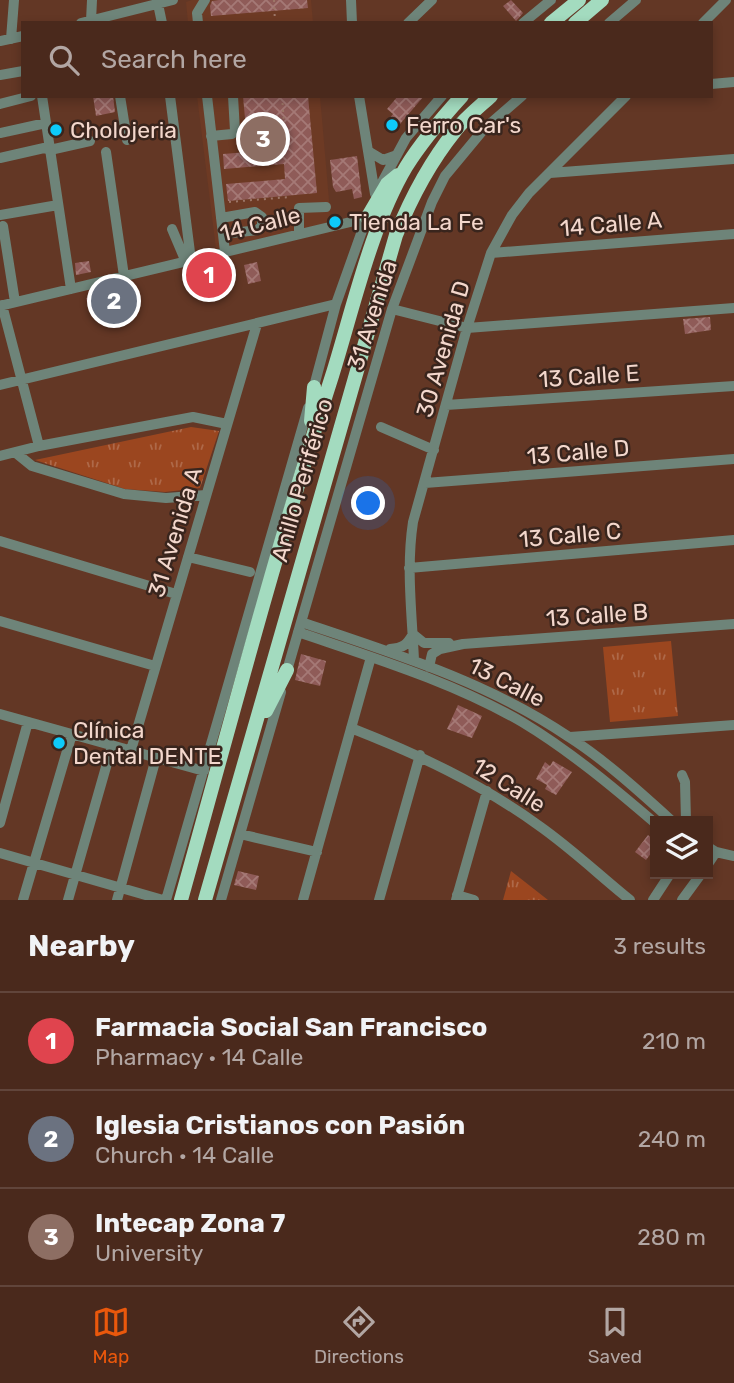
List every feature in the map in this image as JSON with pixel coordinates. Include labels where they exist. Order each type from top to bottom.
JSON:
[{"type":"highway","points":[[553,21],[579,0]]},
{"type":"highway","points":[[577,21],[602,0]]},
{"type":"highway","name":"Anillo Periférico","points":[[181,900],[310,442],[382,218],[405,169],[439,120],[460,98]]},
{"type":"highway","name":"Anillo Periférico","points":[[205,900],[396,235],[411,200],[434,160],[457,129],[489,98]]},
{"type":"highway","points":[[367,218],[387,184],[405,169]]},
{"type":"highway","points":[[310,442],[314,387]]},
{"type":"highway","points":[[250,744],[287,670]]},
{"type":"street","points":[[11,38],[14,0]]},
{"type":"street","points":[[86,21],[92,0]]},
{"type":"street","points":[[125,12],[126,0]]},
{"type":"street","points":[[107,20],[125,12],[173,0]]},
{"type":"street","points":[[198,21],[197,13],[205,0]]},
{"type":"street","points":[[351,0],[352,21]]},
{"type":"street","points":[[410,21],[432,0]]},
{"type":"street","points":[[525,21],[551,0]]},
{"type":"street","points":[[611,21],[636,0]]},
{"type":"street","points":[[705,21],[726,0]]},
{"type":"street","points":[[158,4],[162,21]]},
{"type":"street","points":[[0,41],[21,36]]},
{"type":"street","points":[[0,75],[21,71]]},
{"type":"street","points":[[713,84],[734,82]]},
{"type":"street","points":[[0,104],[24,98]]},
{"type":"street","points":[[42,98],[71,289]]},
{"type":"street","points":[[120,98],[127,140]]},
{"type":"street","points":[[170,98],[189,261]]},
{"type":"street","points":[[207,98],[225,252]]},
{"type":"street","points":[[211,136],[232,134],[236,131],[233,98]]},
{"type":"street","points":[[359,98],[375,194]]},
{"type":"street","name":"31 Avenida","points":[[164,900],[204,771],[336,304],[375,194],[406,138],[440,98]]},
{"type":"street","name":"31 Avenida","points":[[221,900],[391,309],[432,202],[445,176],[484,129],[520,98]]},
{"type":"street","name":"30 Avenida D","points":[[414,660],[409,568],[413,522],[467,328],[491,253],[512,215],[529,194],[624,98]]},
{"type":"street","points":[[0,133],[46,123]]},
{"type":"street","points":[[0,158],[90,141]]},
{"type":"street","points":[[368,151],[383,160],[397,155]]},
{"type":"street","points":[[106,152],[124,276]]},
{"type":"street","points":[[550,173],[734,159]]},
{"type":"street","points":[[15,302],[1,221],[58,205]]},
{"type":"street","points":[[299,234],[299,208],[326,207]]},
{"type":"street","points":[[221,218],[256,212],[262,217],[262,225],[258,230],[223,234]]},
{"type":"street","name":"14 Calle","points":[[1,306],[367,218]]},
{"type":"street","points":[[172,229],[189,261]]},
{"type":"street","name":"14 Calle A","points":[[491,253],[734,234]]},
{"type":"street","points":[[0,385],[336,304]]},
{"type":"street","points":[[1,306],[38,446]]},
{"type":"street","points":[[391,309],[467,328],[734,308]]},
{"type":"street","name":"31 Avenida A","points":[[131,751],[257,324]]},
{"type":"street","name":"13 Calle E","points":[[446,405],[734,386]]},
{"type":"street","points":[[0,456],[38,446],[193,417],[227,425]]},
{"type":"street","points":[[382,427],[433,450]]},
{"type":"street","points":[[16,453],[32,467],[124,494],[166,498],[206,495]]},
{"type":"street","name":"13 Calle D","points":[[425,483],[734,459]]},
{"type":"street","name":"13 Calle C","points":[[409,568],[734,540]]},
{"type":"street","points":[[0,541],[176,594]]},
{"type":"street","points":[[188,557],[250,572]]},
{"type":"street","points":[[0,621],[155,666]]},
{"type":"street","name":"13 Calle B","points":[[413,634],[424,643],[463,644],[734,624]]},
{"type":"street","name":"13 Calle","points":[[299,627],[414,660],[487,691],[570,737],[664,816]]},
{"type":"street","name":"13 Calle","points":[[299,627],[445,685],[522,722],[590,768],[650,819]]},
{"type":"street","points":[[383,650],[401,649],[413,634]]},
{"type":"street","name":"13 Calle B","points":[[429,667],[432,654],[440,649],[463,644]]},
{"type":"street","points":[[303,900],[371,657]]},
{"type":"street","points":[[0,714],[204,771]]},
{"type":"street","points":[[0,823],[27,722]]},
{"type":"street","points":[[570,737],[734,725]]},
{"type":"street","name":"12 Calle","points":[[351,728],[420,755],[487,791],[572,850],[630,900]]},
{"type":"street","points":[[23,900],[72,734]]},
{"type":"street","points":[[68,900],[113,746]]},
{"type":"street","points":[[379,900],[420,755]]},
{"type":"street","points":[[117,900],[156,758]]},
{"type":"street","points":[[682,775],[685,782],[686,816]]},
{"type":"street","points":[[474,900],[457,898],[487,791]]},
{"type":"street","points":[[240,834],[317,852]]},
{"type":"street","points":[[713,850],[734,856]]},
{"type":"street","points":[[0,853],[164,900]]},
{"type":"street","points":[[653,900],[667,879]]},
{"type":"street","points":[[682,900],[697,879]]},
{"type":"path","points":[[274,0],[275,21]]},
{"type":"path","points":[[282,98],[285,136]]},
{"type":"path","points":[[219,203],[290,197]]},
{"type":"shaded area","points":[[311,0],[313,21],[188,21],[186,2]]},
{"type":"shaded area","points":[[197,98],[320,98],[331,223],[216,249]]},
{"type":"green space","points":[[191,427],[219,431],[200,488],[165,492],[125,489],[35,460]]},
{"type":"green space","points":[[671,641],[678,716],[610,722],[603,647]]},
{"type":"green space","points":[[511,871],[548,900],[503,900]]},
{"type":"building","points":[[307,0],[308,8],[211,16],[212,1]]},
{"type":"building","points":[[511,0],[523,13],[516,21],[503,6]]},
{"type":"building","points":[[93,98],[113,98],[115,112],[96,116]]},
{"type":"building","points":[[243,98],[308,98],[317,193],[228,201],[226,184],[285,179],[284,164],[224,169],[223,154],[248,152]]},
{"type":"building","points":[[396,98],[422,98],[394,131],[385,124],[393,114],[387,109]]},
{"type":"building","points":[[357,156],[362,197],[354,199],[352,189],[336,192],[330,160]]},
{"type":"building","points":[[89,261],[91,272],[76,275],[75,263]]},
{"type":"building","points":[[257,262],[261,281],[248,284],[244,265]]},
{"type":"building","points":[[216,268],[218,279],[194,284],[192,273]]},
{"type":"building","points":[[125,290],[130,316],[105,321],[102,307],[89,310],[86,298]]},
{"type":"building","points":[[710,317],[711,330],[685,334],[683,319]]},
{"type":"building","points":[[301,654],[326,661],[320,686],[295,680]]},
{"type":"building","points":[[458,705],[482,716],[472,738],[447,729]]},
{"type":"building","points":[[553,761],[572,772],[556,795],[545,789],[547,785],[536,779],[545,762],[550,766]]},
{"type":"building","points":[[648,835],[650,837],[650,855],[646,860],[635,852]]},
{"type":"building","points":[[238,871],[259,876],[256,890],[234,885]]},
{"type":"place","name":"Ferro Car's","points":[[392,125]]},
{"type":"place","name":"Cholojeria","points":[[56,130]]},
{"type":"place","name":"Intecap Zona 7","points":[[263,139]]},
{"type":"place","name":"Tienda La Fe","points":[[335,222]]},
{"type":"place","name":"Farmacia Social San Francisco","points":[[209,275]]},
{"type":"place","name":"Iglesia Cristianos con Pasión","points":[[114,301]]},
{"type":"place","name":"Clínica Dental DENTE","points":[[59,743]]}]
